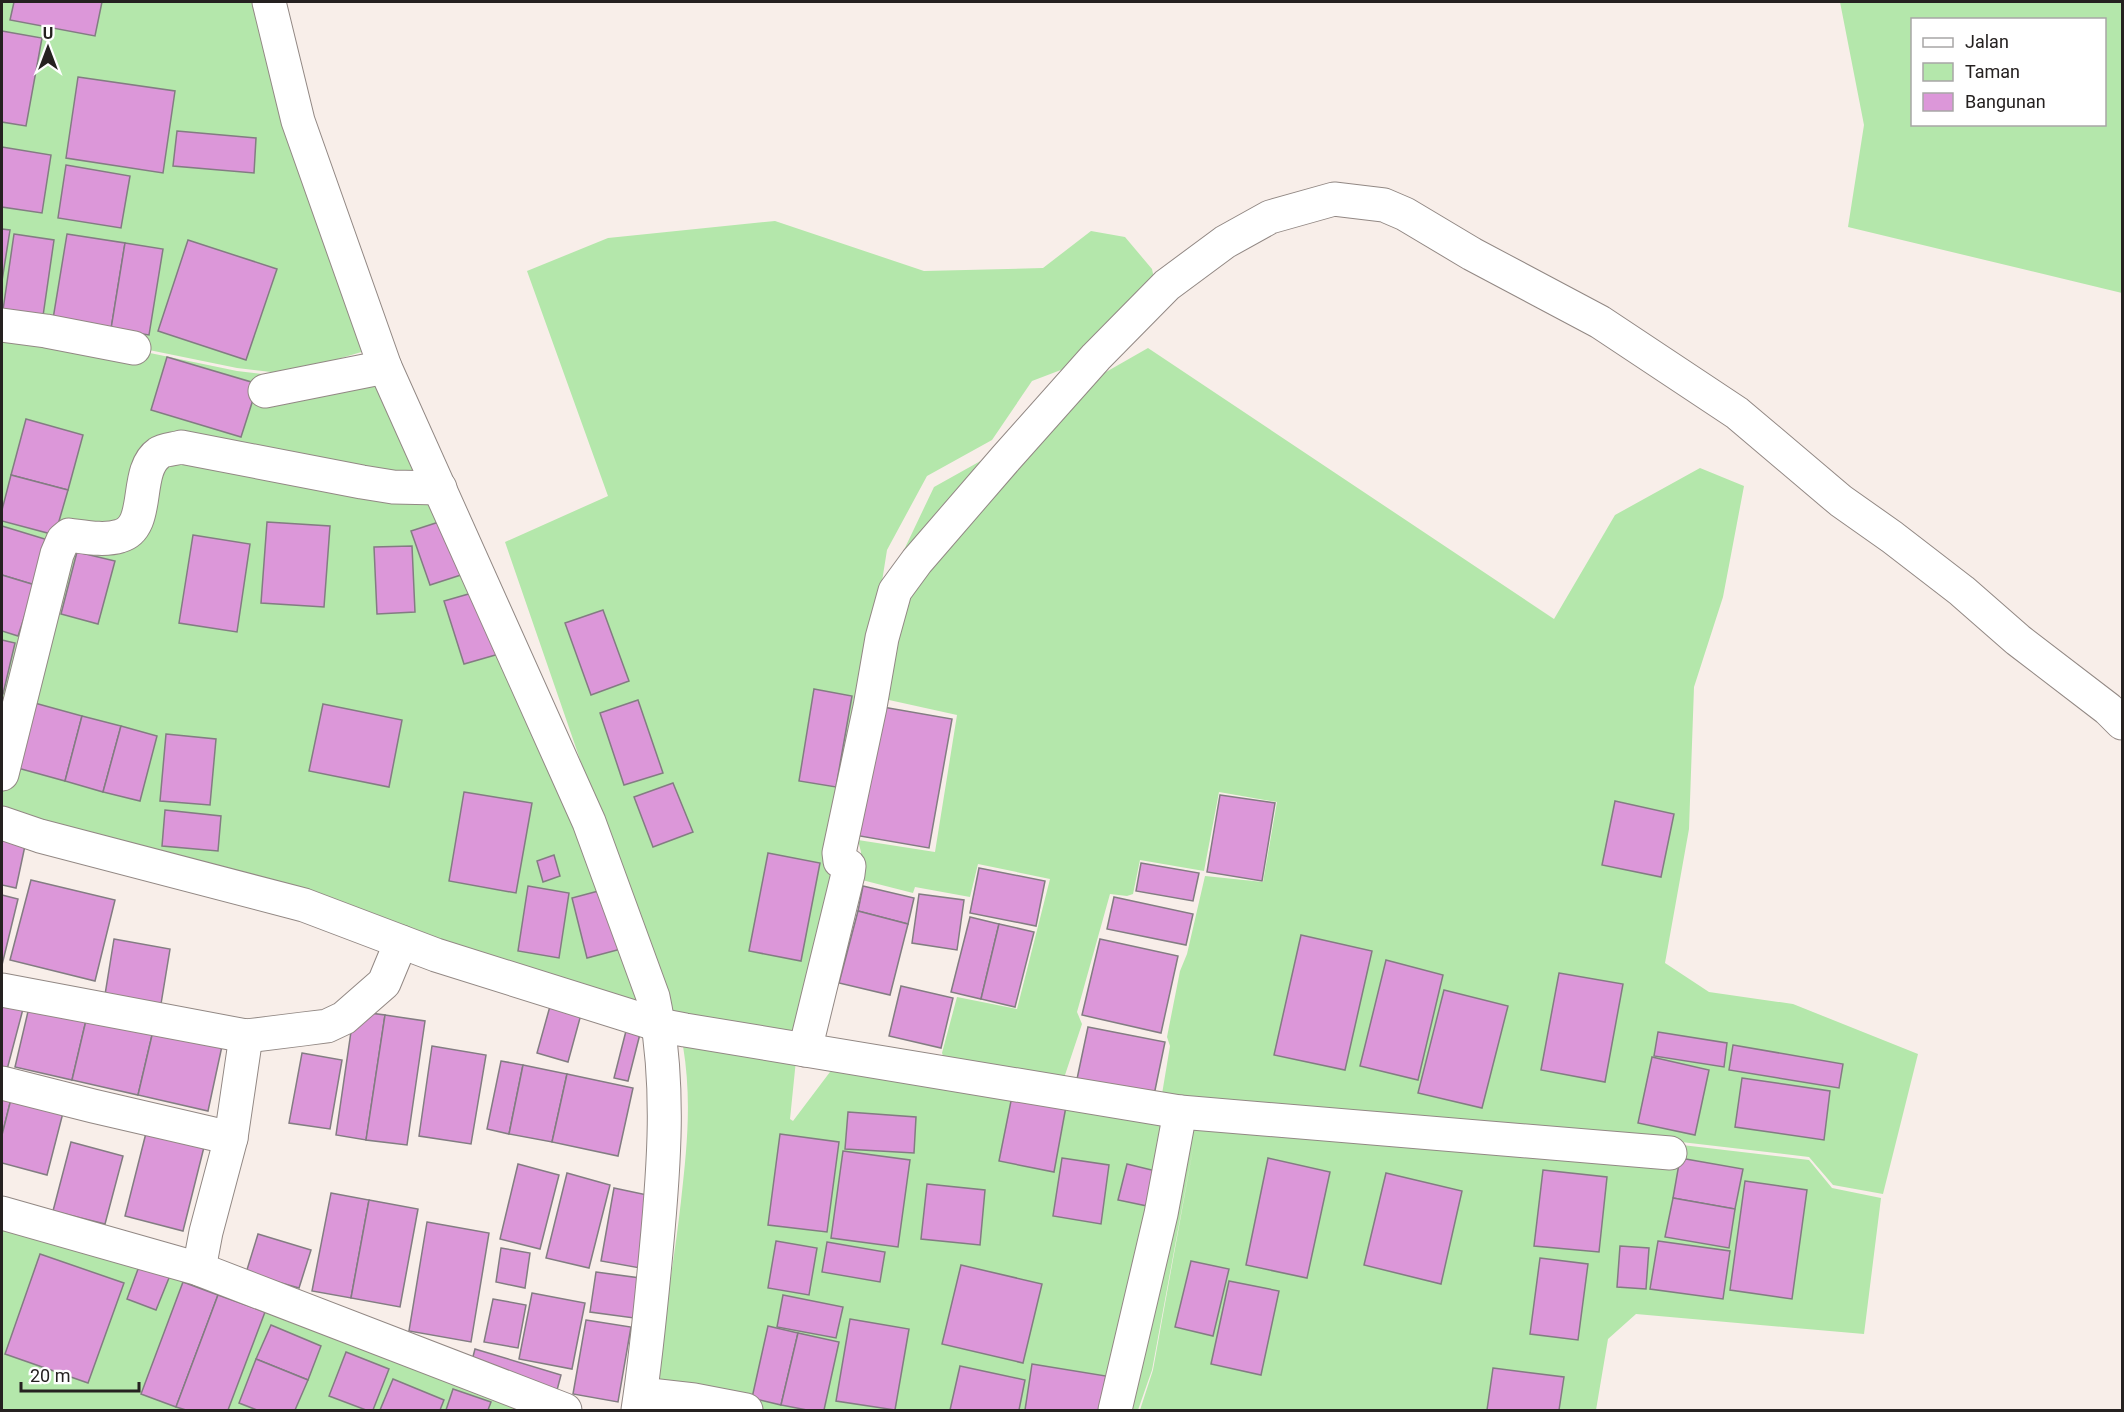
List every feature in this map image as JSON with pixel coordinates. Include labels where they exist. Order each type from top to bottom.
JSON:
[{"type":"street","points":[[269,2],[298,121],[385,367],[590,822],[647,979],[672,1027],[664,1099],[659,1400],[746,1410]]},
{"type":"street","points":[[805,1050],[848,874],[849,867],[840,861],[839,853],[882,638],[895,591],[917,561],[1006,458],[1096,357],[1167,285],[1225,242],[1270,217],[1304,206],[1334,199],[1384,205],[1405,214],[1472,254],[1600,322],[1737,413],[1841,501],[1962,591],[2018,640],[2108,709],[2122,723]]},
{"type":"street","points":[[2,325],[134,348]]},
{"type":"street","points":[[265,391],[385,367]]},
{"type":"street","points":[[2,774],[57,554],[63,540],[69,535],[106,539],[122,536],[134,527],[148,468],[160,451],[181,447],[362,482],[440,488]]},
{"type":"street","points":[[2,823],[40,836],[304,905],[436,955],[672,1027],[719,1037],[1180,1112],[1670,1153]]},
{"type":"street","points":[[2,990],[246,1036],[327,1026],[344,1018],[384,983],[401,942]]},
{"type":"street","points":[[199,1269],[231,1138],[246,1036]]},
{"type":"street","points":[[2,1083],[231,1138]]},
{"type":"street","points":[[1115,1410],[1161,1214],[1180,1112]]},
{"type":"street","points":[[2,1213],[199,1269],[565,1410]]},
{"type":"green space","points":[[2,2],[264,2],[388,344],[288,374],[237,368],[61,332],[2,323]]},
{"type":"green space","points":[[1840,2],[2122,2],[2122,293],[1848,227],[1864,125]]},
{"type":"green space","points":[[775,221],[924,271],[1043,268],[1091,231],[1125,237],[1152,269],[1159,302],[1108,352],[1032,381],[992,440],[927,476],[887,550],[840,845],[805,1037],[674,1015],[634,916],[505,542],[608,496],[527,271],[608,238]]},
{"type":"green space","points":[[2,325],[237,371],[287,377],[389,346],[666,1011],[290,893],[215,865],[2,815]]},
{"type":"green space","points":[[1148,348],[1554,619],[1615,515],[1700,468],[1744,486],[1723,597],[1694,687],[1689,829],[1665,963],[1709,992],[1793,1004],[1918,1054],[1883,1194],[1833,1185],[1809,1157],[1664,1140],[1161,1100],[1170,1046],[1167,1037],[1180,971],[1187,954],[1205,876],[1263,882],[1277,802],[1219,792],[1204,871],[1140,860],[1133,894],[1127,896],[1110,894],[1077,1012],[1082,1024],[1064,1078],[947,1067],[942,1053],[957,997],[1017,1009],[1050,879],[978,864],[970,897],[915,887],[913,893],[862,880],[858,840],[935,852],[957,715],[880,698],[903,552],[934,487],[1002,449],[1043,393],[1106,372]]},
{"type":"green space","points":[[683,1046],[796,1060],[790,1119],[793,1121],[833,1068],[1665,1143],[1809,1160],[1832,1188],[1881,1198],[1864,1334],[1636,1314],[1608,1339],[1596,1410],[1140,1410],[1153,1370],[1195,1138],[1152,1370],[1138,1410],[649,1410],[674,1254],[685,1162],[688,1105]]},
{"type":"green space","points":[[2,1212],[559,1410],[2,1410]]},
{"type":"building","points":[[14,2],[102,2],[95,36],[10,20]]},
{"type":"building","points":[[2,31],[42,38],[26,126],[2,122]]},
{"type":"building","points":[[78,77],[175,91],[163,173],[66,158]]},
{"type":"building","points":[[177,131],[256,138],[254,173],[173,166]]},
{"type":"building","points":[[2,147],[51,155],[42,213],[2,207]]},
{"type":"building","points":[[66,165],[130,176],[121,228],[58,218]]},
{"type":"building","points":[[2,229],[10,230],[2,281]]},
{"type":"building","points":[[14,234],[54,240],[43,316],[3,310]]},
{"type":"building","points":[[67,234],[125,243],[111,329],[53,319]]},
{"type":"building","points":[[188,240],[277,269],[246,360],[158,331]]},
{"type":"building","points":[[125,243],[163,249],[149,335],[111,329]]},
{"type":"building","points":[[167,357],[258,384],[241,437],[151,410]]},
{"type":"building","points":[[26,419],[83,435],[68,490],[11,475]]},
{"type":"building","points":[[11,475],[68,490],[55,535],[2,521],[2,510]]},
{"type":"building","points":[[445,520],[464,574],[430,585],[411,531]]},
{"type":"building","points":[[267,522],[330,526],[324,607],[261,603]]},
{"type":"building","points":[[2,526],[48,540],[35,585],[2,575]]},
{"type":"building","points":[[193,535],[250,544],[237,632],[179,623]]},
{"type":"building","points":[[412,546],[415,612],[377,614],[374,547]]},
{"type":"building","points":[[77,552],[115,561],[98,624],[61,614]]},
{"type":"building","points":[[2,575],[35,585],[18,636],[2,631]]},
{"type":"building","points":[[479,591],[499,654],[464,664],[444,601]]},
{"type":"building","points":[[603,610],[629,681],[591,695],[565,623]]},
{"type":"building","points":[[2,640],[15,643],[3,694],[2,694]]},
{"type":"building","points":[[814,689],[852,696],[836,787],[799,781]]},
{"type":"building","points":[[638,700],[663,773],[624,785],[600,713]]},
{"type":"building","points":[[31,702],[82,716],[65,781],[14,767]]},
{"type":"building","points":[[323,704],[402,720],[389,787],[309,771]]},
{"type":"building","points":[[877,706],[952,719],[929,848],[854,835]]},
{"type":"building","points":[[82,716],[121,726],[103,792],[65,781]]},
{"type":"building","points":[[121,726],[157,736],[140,801],[103,792]]},
{"type":"building","points":[[166,734],[216,739],[210,805],[160,801]]},
{"type":"building","points":[[673,783],[693,832],[653,847],[634,797]]},
{"type":"building","points":[[464,792],[532,803],[516,893],[449,881]]},
{"type":"building","points":[[1220,795],[1275,803],[1262,881],[1207,872]]},
{"type":"building","points":[[1615,801],[1674,814],[1661,877],[1602,865]]},
{"type":"building","points":[[165,810],[221,816],[218,851],[162,846]]},
{"type":"building","points":[[2,836],[26,841],[16,888],[2,885]]},
{"type":"building","points":[[768,853],[820,863],[801,961],[749,951]]},
{"type":"building","points":[[554,855],[560,876],[543,882],[537,861]]},
{"type":"building","points":[[1141,863],[1199,873],[1193,901],[1136,891]]},
{"type":"building","points":[[979,868],[1045,881],[1036,926],[970,913]]},
{"type":"building","points":[[31,880],[115,900],[95,981],[10,960]]},
{"type":"building","points":[[528,886],[569,893],[559,958],[518,951]]},
{"type":"building","points":[[863,886],[914,898],[908,924],[858,911]]},
{"type":"building","points":[[606,889],[621,949],[587,958],[572,898]]},
{"type":"building","points":[[919,894],[964,900],[957,950],[912,943]]},
{"type":"building","points":[[2,895],[18,899],[2,965]]},
{"type":"building","points":[[1114,897],[1193,914],[1186,945],[1107,929]]},
{"type":"building","points":[[858,911],[908,924],[890,995],[839,983]]},
{"type":"building","points":[[970,917],[999,924],[981,999],[951,992]]},
{"type":"building","points":[[999,924],[1034,932],[1015,1007],[981,999]]},
{"type":"building","points":[[1301,935],[1372,951],[1345,1070],[1274,1055]]},
{"type":"building","points":[[114,939],[170,949],[160,1010],[104,1001]]},
{"type":"building","points":[[1100,939],[1178,956],[1161,1033],[1082,1015]]},
{"type":"building","points":[[1386,960],[1443,975],[1418,1080],[1360,1066]]},
{"type":"building","points":[[1559,973],[1623,984],[1605,1082],[1541,1070]]},
{"type":"building","points":[[901,986],[953,998],[941,1048],[889,1036]]},
{"type":"building","points":[[1444,990],[1508,1006],[1482,1108],[1418,1093]]},
{"type":"building","points":[[552,999],[583,1007],[568,1062],[537,1053]]},
{"type":"building","points":[[2,1003],[23,1009],[4,1081],[2,1080]]},
{"type":"building","points":[[30,1003],[87,1016],[72,1080],[15,1067]]},
{"type":"building","points":[[354,1011],[385,1015],[366,1140],[336,1135]]},
{"type":"building","points":[[385,1015],[425,1021],[407,1145],[366,1140]]},
{"type":"building","points":[[87,1016],[153,1031],[138,1095],[72,1080]]},
{"type":"building","points":[[1088,1027],[1165,1042],[1154,1095],[1077,1079]]},
{"type":"building","points":[[153,1031],[222,1046],[208,1111],[138,1095]]},
{"type":"building","points":[[626,1031],[640,1034],[628,1081],[614,1078]]},
{"type":"building","points":[[1658,1032],[1727,1043],[1724,1067],[1654,1056]]},
{"type":"building","points":[[1733,1045],[1843,1064],[1839,1088],[1729,1070]]},
{"type":"building","points":[[432,1046],[486,1055],[471,1144],[419,1136]]},
{"type":"building","points":[[302,1053],[342,1060],[330,1129],[289,1123]]},
{"type":"building","points":[[1652,1057],[1709,1070],[1695,1135],[1638,1123]]},
{"type":"building","points":[[501,1061],[523,1065],[509,1134],[487,1129]]},
{"type":"building","points":[[523,1065],[567,1074],[552,1142],[509,1134]]},
{"type":"building","points":[[567,1074],[633,1088],[618,1156],[552,1142]]},
{"type":"building","points":[[1742,1078],[1830,1091],[1824,1140],[1735,1127]]},
{"type":"building","points":[[2,1088],[13,1091],[2,1135]]},
{"type":"building","points":[[13,1091],[65,1105],[47,1175],[2,1163],[2,1135]]},
{"type":"building","points":[[1013,1091],[1067,1101],[1054,1172],[999,1161]]},
{"type":"building","points":[[848,1112],[916,1117],[914,1153],[845,1149]]},
{"type":"building","points":[[146,1133],[204,1147],[183,1231],[125,1216]]},
{"type":"building","points":[[780,1134],[839,1142],[827,1232],[768,1225]]},
{"type":"building","points":[[71,1142],[123,1156],[105,1224],[53,1211]]},
{"type":"building","points":[[843,1151],[910,1160],[898,1247],[831,1238]]},
{"type":"building","points":[[1062,1158],[1109,1165],[1101,1224],[1053,1216]]},
{"type":"building","points":[[1268,1158],[1330,1172],[1307,1278],[1246,1265]]},
{"type":"building","points":[[1680,1158],[1743,1169],[1735,1209],[1673,1198]]},
{"type":"building","points":[[518,1164],[559,1175],[540,1249],[500,1239]]},
{"type":"building","points":[[1127,1164],[1160,1172],[1152,1207],[1118,1200]]},
{"type":"building","points":[[1543,1170],[1607,1177],[1599,1252],[1534,1246]]},
{"type":"building","points":[[567,1173],[610,1185],[589,1268],[546,1258]]},
{"type":"building","points":[[1386,1173],[1462,1191],[1441,1284],[1364,1265]]},
{"type":"building","points":[[1745,1181],[1807,1190],[1792,1299],[1730,1290]]},
{"type":"building","points":[[927,1184],[985,1190],[980,1245],[921,1239]]},
{"type":"building","points":[[614,1188],[652,1196],[640,1268],[601,1261]]},
{"type":"building","points":[[331,1193],[369,1200],[351,1298],[312,1291]]},
{"type":"building","points":[[1673,1198],[1735,1209],[1729,1248],[1665,1237]]},
{"type":"building","points":[[369,1200],[418,1209],[400,1307],[351,1298]]},
{"type":"building","points":[[427,1222],[489,1233],[471,1342],[409,1331]]},
{"type":"building","points":[[258,1234],[311,1250],[299,1288],[246,1273]]},
{"type":"building","points":[[776,1241],[817,1248],[809,1295],[768,1288]]},
{"type":"building","points":[[1658,1241],[1730,1251],[1723,1299],[1650,1289]]},
{"type":"building","points":[[827,1242],[885,1252],[880,1282],[822,1272]]},
{"type":"building","points":[[1620,1246],[1649,1248],[1646,1289],[1617,1287]]},
{"type":"building","points":[[501,1248],[530,1253],[525,1288],[496,1282]]},
{"type":"building","points":[[40,1254],[124,1283],[88,1383],[5,1354]]},
{"type":"building","points":[[1540,1258],[1588,1264],[1578,1340],[1530,1334]]},
{"type":"building","points":[[141,1261],[171,1273],[156,1310],[127,1299]]},
{"type":"building","points":[[1191,1261],[1229,1269],[1213,1336],[1175,1327]]},
{"type":"building","points":[[961,1265],[1042,1284],[1023,1363],[942,1344]]},
{"type":"building","points":[[596,1272],[640,1278],[634,1318],[590,1312]]},
{"type":"building","points":[[1229,1281],[1279,1291],[1261,1375],[1211,1364]]},
{"type":"building","points":[[183,1282],[218,1295],[176,1407],[141,1394]]},
{"type":"building","points":[[532,1293],[585,1303],[572,1369],[519,1359]]},
{"type":"building","points":[[218,1295],[265,1312],[228,1410],[186,1410],[176,1407]]},
{"type":"building","points":[[783,1295],[843,1307],[836,1338],[777,1327]]},
{"type":"building","points":[[493,1299],[526,1305],[518,1348],[484,1342]]},
{"type":"building","points":[[850,1319],[909,1329],[895,1410],[836,1401]]},
{"type":"building","points":[[586,1320],[631,1327],[618,1402],[573,1394]]},
{"type":"building","points":[[271,1325],[321,1346],[308,1380],[256,1359]]},
{"type":"building","points":[[768,1326],[798,1333],[781,1405],[752,1398]]},
{"type":"building","points":[[798,1333],[839,1342],[824,1410],[807,1410],[781,1405]]},
{"type":"building","points":[[475,1349],[561,1375],[556,1394],[470,1368]]},
{"type":"building","points":[[346,1352],[389,1369],[373,1410],[366,1410],[329,1396]]},
{"type":"building","points":[[256,1359],[308,1380],[295,1410],[257,1410],[239,1403]]},
{"type":"building","points":[[1032,1364],[1106,1376],[1100,1410],[1025,1410]]},
{"type":"building","points":[[960,1366],[1025,1380],[1019,1410],[950,1410]]},
{"type":"building","points":[[1493,1368],[1564,1377],[1559,1410],[1487,1410]]},
{"type":"building","points":[[393,1379],[444,1400],[440,1410],[380,1410]]},
{"type":"building","points":[[453,1389],[491,1402],[488,1410],[446,1410]]}]
